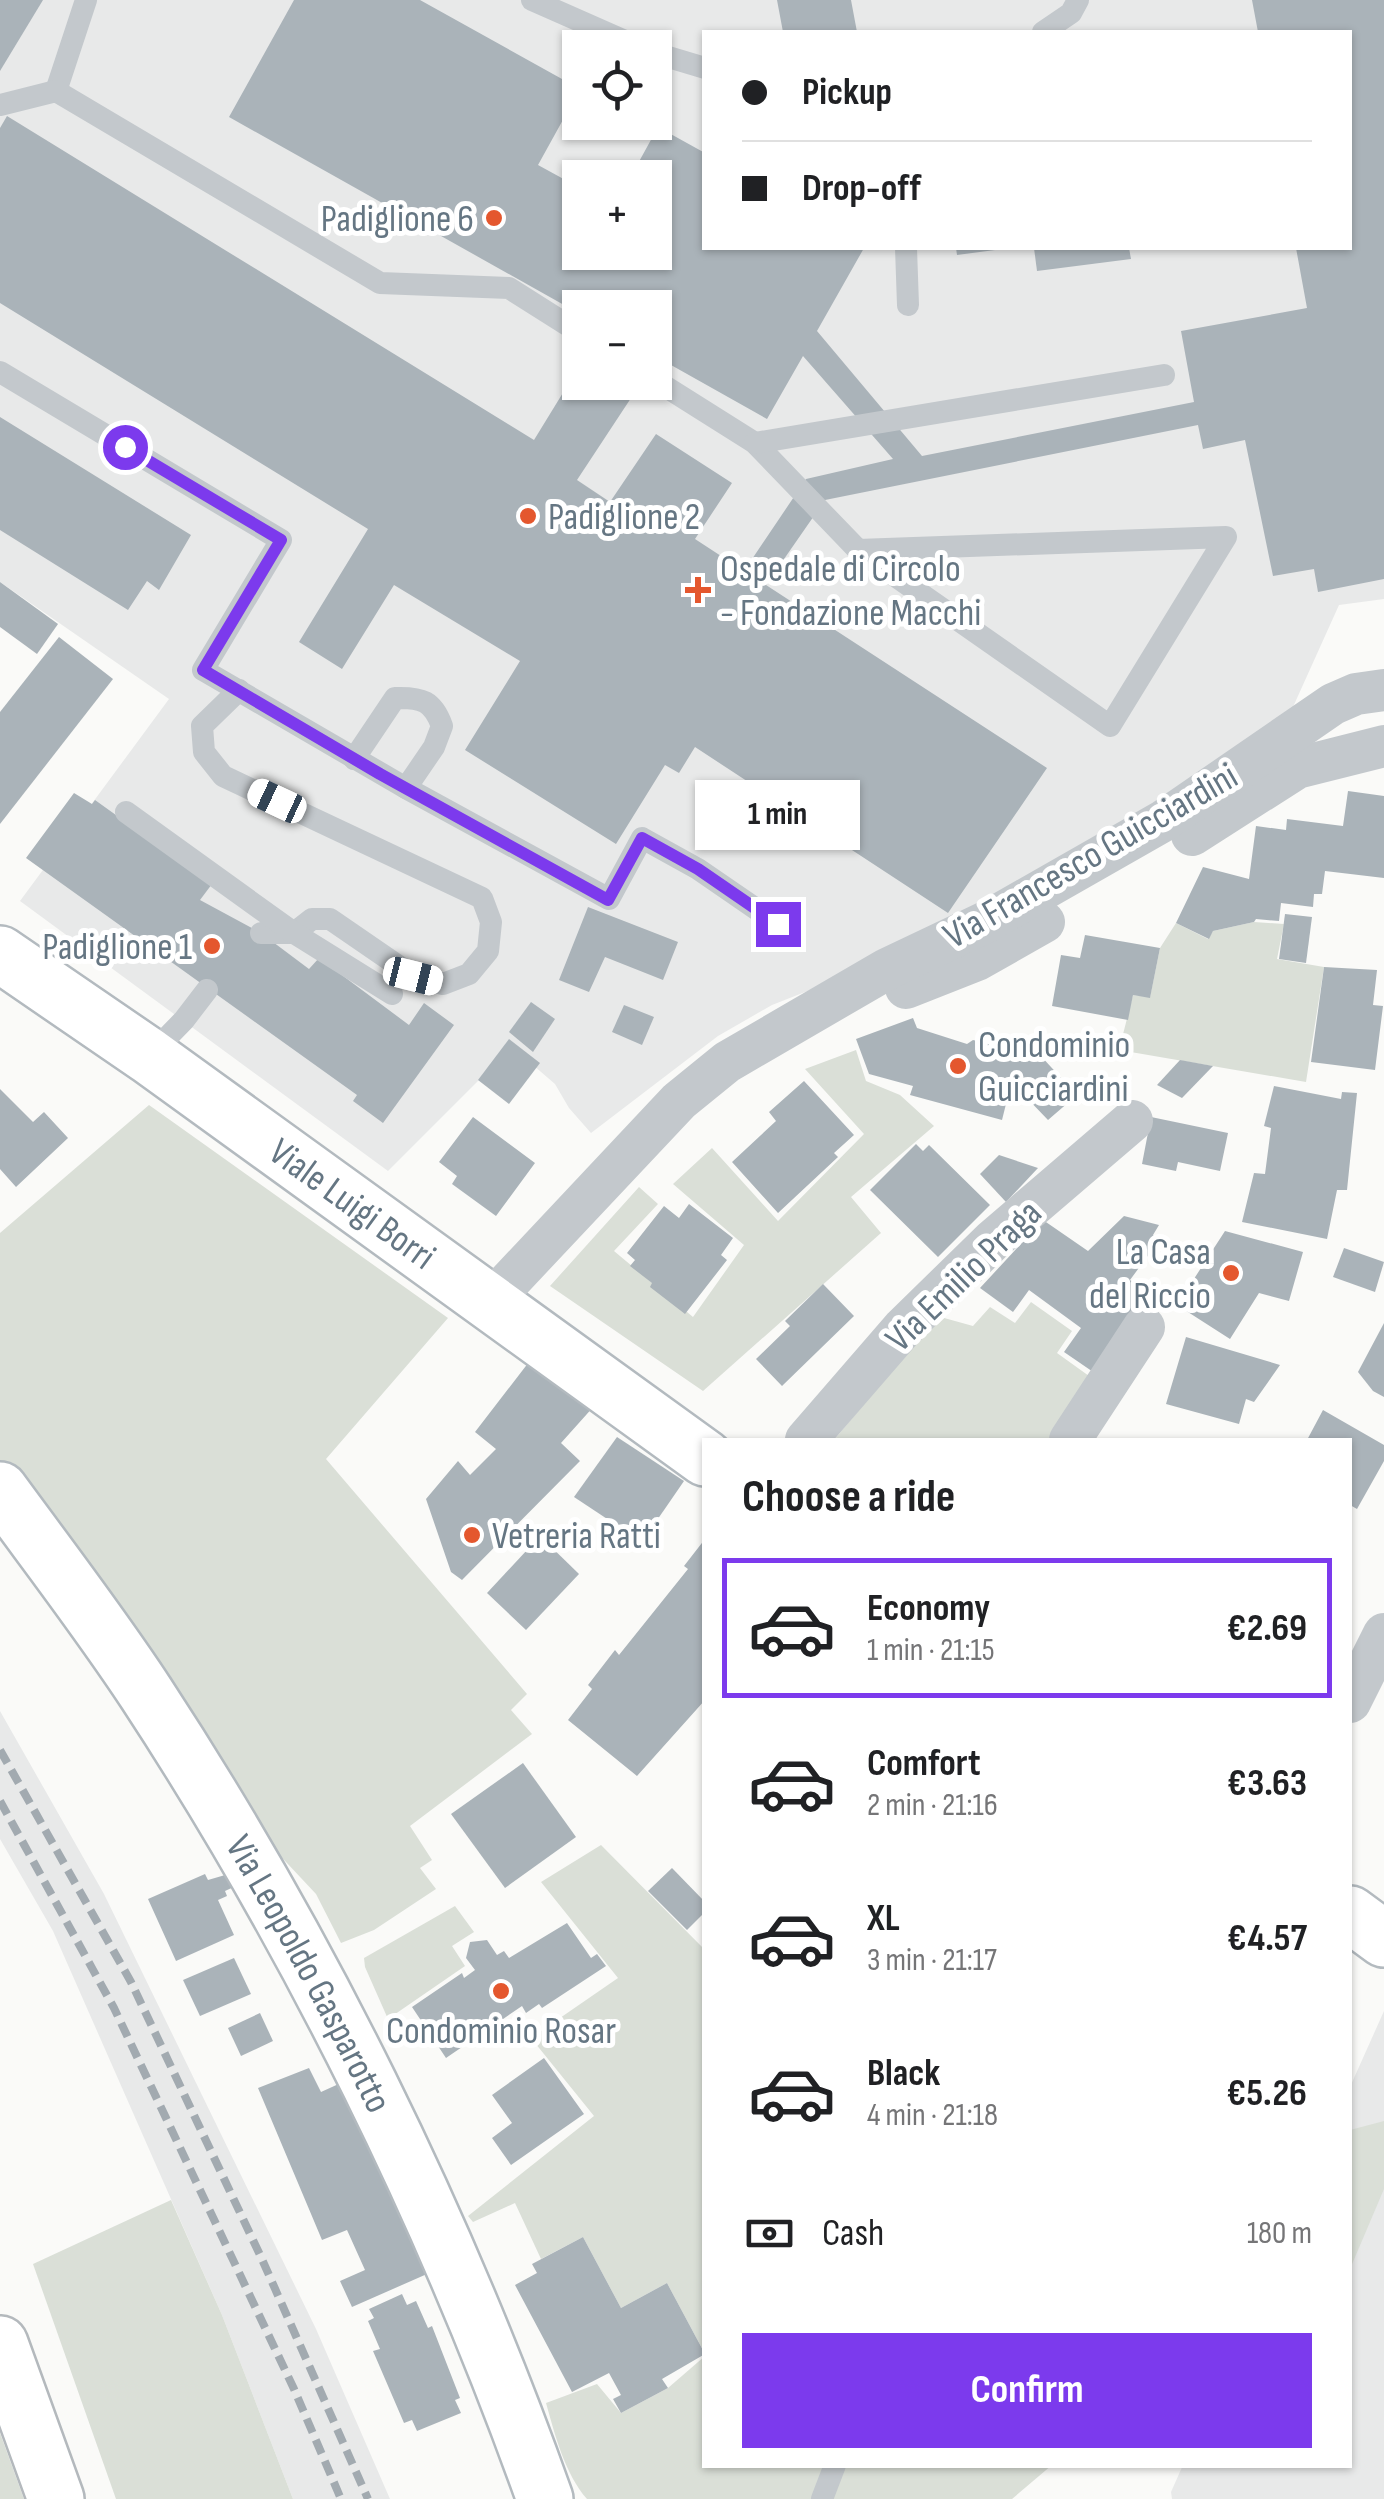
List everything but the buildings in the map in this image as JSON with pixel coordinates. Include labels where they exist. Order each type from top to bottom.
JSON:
[{"type":"main road","name":"Viale Luigi Borri","points":[[0,954],[149,1056],[702,1456]]},
{"type":"main road","name":"Via Leopoldo Gasparotto","points":[[0,1490],[145,1692],[218,1808],[309,1968],[388,2126],[476,2320],[545,2499]]},
{"type":"main road","points":[[1352,1915],[1384,1939]]},
{"type":"main road","points":[[0,2344],[56,2499]]},
{"type":"street","name":"Via Francesco Guicciardini","points":[[489,1302],[679,1101],[727,1062],[886,969],[986,922],[1163,821],[1333,704],[1356,694],[1384,690]]},
{"type":"street","name":"Via Francesco Guicciardini","points":[[795,1022],[892,994],[977,960],[1178,844],[1297,768],[1384,746]]},
{"type":"street","name":"Via Emilio Praga","points":[[808,1438],[903,1328],[992,1241],[1132,1121]]},
{"type":"street","points":[[1071,1438],[1144,1327]]},
{"type":"street","points":[[1352,1698],[1384,1634]]},
{"type":"lane","points":[[56,92],[86,0]]},
{"type":"lane","points":[[532,0],[600,30]]},
{"type":"lane","points":[[1046,30],[1072,14],[1078,0]]},
{"type":"lane","points":[[672,58],[702,67]]},
{"type":"lane","points":[[0,105],[56,92],[380,283],[509,288],[562,322]]},
{"type":"lane","points":[[906,250],[908,306]]},
{"type":"lane","points":[[0,372],[281,540],[203,670],[608,900],[642,838],[698,869],[778,924]]},
{"type":"lane","points":[[755,444],[1164,376]]},
{"type":"lane","points":[[672,391],[755,444],[858,550],[1110,726],[1226,538],[858,550]]},
{"type":"lane","points":[[238,690],[202,726],[204,752],[223,776],[482,898],[491,922],[488,951],[469,974],[443,984],[413,976],[330,918],[312,919],[294,933],[261,933]]},
{"type":"lane","points":[[354,758],[396,698],[416,697],[436,710],[442,726],[434,747],[406,788]]},
{"type":"lane","points":[[126,812],[294,933],[392,994]]},
{"type":"lane","points":[[149,1056],[207,990]]},
{"type":"lane","points":[[822,2499],[834,2468]]},
{"type":"shaded area","name":"Ospedale di Circolo - Fondazione Macchi","points":[[0,0],[1384,0],[1384,599],[1339,605],[1293,707],[1099,854],[861,970],[772,1005],[718,1036],[591,1133],[555,1084],[512,1047],[388,1171],[20,901],[169,699],[0,582]]},
{"type":"shaded area","points":[[1254,922],[1284,924],[1277,959],[1324,967],[1306,1082],[1119,1050],[1133,995],[1150,997],[1160,948],[1176,923],[1208,939],[1213,931]]},
{"type":"shaded area","points":[[856,1050],[866,1081],[900,1095],[934,1126],[851,1197],[881,1233],[703,1391],[550,1286],[639,1187],[658,1204],[614,1251],[693,1317],[744,1245],[673,1184],[712,1148],[778,1221],[864,1134],[805,1069]]},
{"type":"shaded area","points":[[149,1105],[448,1318],[326,1459],[527,1694],[511,1710],[532,1734],[410,1826],[432,1860],[420,1868],[436,1889],[374,1930],[341,1943],[316,1894],[256,1830],[118,1615],[0,1461],[0,1233]]},
{"type":"shaded area","points":[[1031,1302],[1072,1331],[1057,1353],[1096,1381],[1059,1438],[836,1438],[937,1316],[973,1326],[990,1307],[1015,1323]]},
{"type":"shaded area","points":[[0,1711],[104,1894],[316,2329],[390,2499],[293,2499],[222,2315],[53,1931],[0,1839]]},
{"type":"shaded area","points":[[601,1845],[702,1947],[702,2348],[667,2283],[621,2308],[583,2237],[541,2259],[515,2203],[473,2222],[468,2216],[594,2116],[531,2038],[618,1978],[541,1882]]},
{"type":"shaded area","points":[[455,1906],[474,1932],[452,1946],[465,1966],[388,2019],[364,1958]]},
{"type":"shaded area","points":[[1384,2011],[1384,2499],[1172,2499],[1171,2492],[1182,2468],[1352,2468],[1352,2083]]},
{"type":"shaded area","points":[[1384,2121],[1384,2189],[1352,2264],[1352,2129]]},
{"type":"shaded area","points":[[171,2200],[222,2315],[293,2499],[116,2499],[33,2264]]},
{"type":"shaded area","points":[[702,2359],[702,2468],[1048,2468],[1012,2499],[587,2499],[567,2466],[546,2403],[597,2384],[621,2413],[668,2388]]},
{"type":"shaded area","points":[[0,2433],[24,2499],[0,2499]]},
{"type":"railway","points":[[0,1750],[131,1982],[261,2257],[368,2499]]},
{"type":"railway","points":[[0,1801],[114,2008],[294,2389],[341,2499]]},
{"type":"place","name":"Padiglione 6","points":[[494,218]]},
{"type":"place","name":"Padiglione 2","points":[[528,516]]},
{"type":"place","name":"Ospedale di Circolo - Fondazione Macchi","points":[[698,590]]},
{"type":"place","name":"Padiglione 1","points":[[212,946]]},
{"type":"place","name":"Condominio Guicciardini","points":[[958,1066]]},
{"type":"place","name":"La Casa del Riccio","points":[[1231,1273]]},
{"type":"place","name":"Vetreria Ratti","points":[[472,1535]]},
{"type":"place","name":"Condominio Rosar","points":[[501,1991]]},
{"type":"route","points":[[125,447],[281,540],[203,670],[380,774],[608,900],[642,838],[698,869],[778,924]]}]
